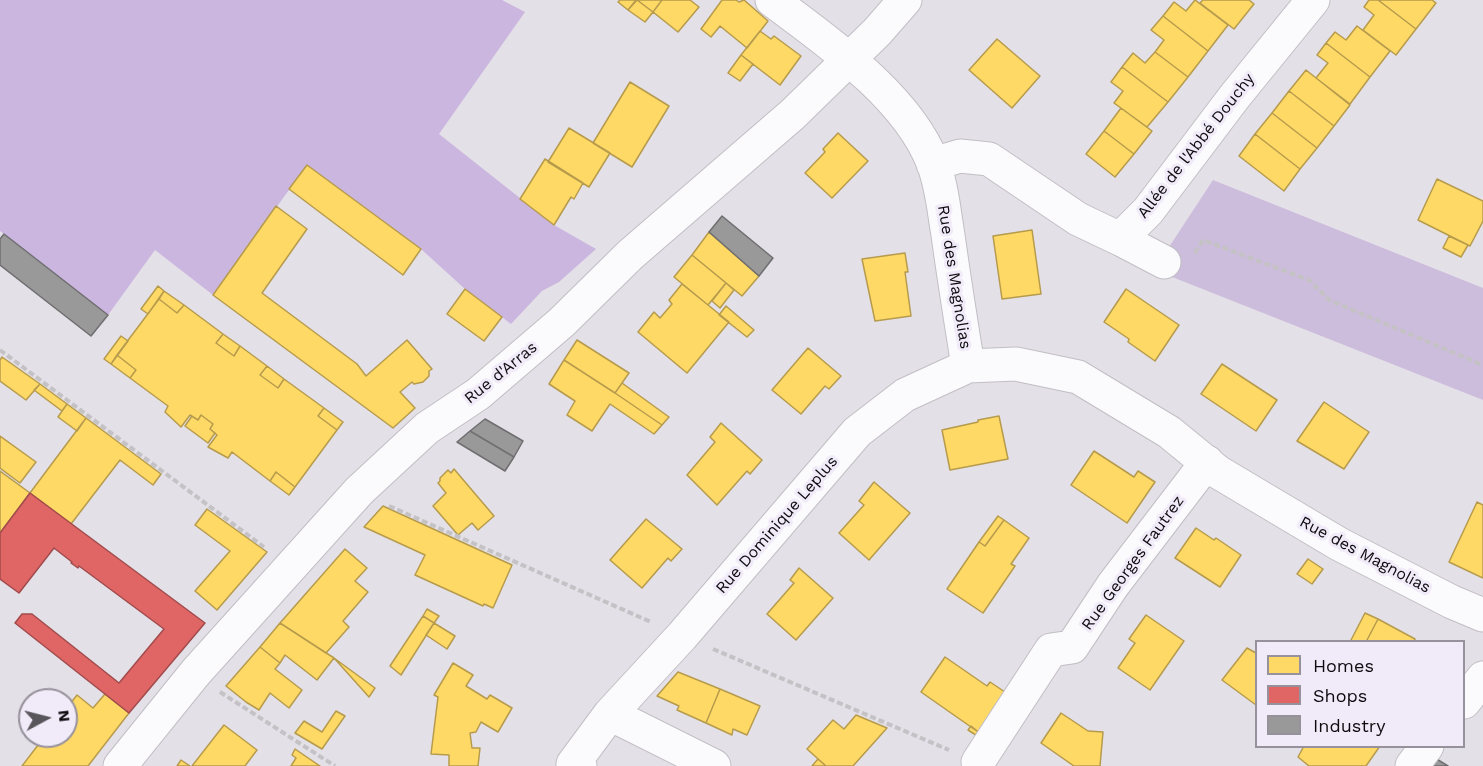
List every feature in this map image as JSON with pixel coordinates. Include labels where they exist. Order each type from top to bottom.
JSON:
[{"type":"street","name":"Rue des Magnolias","points":[[772,0],[849,60],[909,119],[933,164],[943,206],[968,366],[1016,363],[1078,377],[1169,432],[1218,472],[1339,544],[1452,602],[1483,615]]},
{"type":"street","name":"Rue d'Arras","points":[[120,766],[196,672],[359,491],[428,428],[478,394],[562,322],[630,255],[793,114],[877,32],[905,0]]},
{"type":"street","name":"Allée de l'Abbé Douchy","points":[[1120,239],[1148,211],[1235,96],[1313,0]]},
{"type":"street","points":[[933,164],[960,156],[990,159],[1078,219],[1164,262]]},
{"type":"street","name":"Rue Dominique Leplus","points":[[580,766],[573,764],[610,714],[682,636],[857,432],[904,394],[968,366]]},
{"type":"street","name":"Rue Georges Fautrez","points":[[978,762],[1052,650],[1072,647],[1113,585],[1207,462]]},
{"type":"street","points":[[1465,701],[1483,678]]},
{"type":"street","points":[[610,714],[714,766]]},
{"type":"street","points":[[1412,766],[1426,748]]},
{"type":"path","points":[[1203,240],[1309,280],[1329,300],[1483,365]]},
{"type":"path","points":[[0,350],[271,552]]},
{"type":"path","points":[[196,672],[220,692],[335,766]]},
{"type":"shaded area","points":[[0,0],[502,0],[525,12],[439,134],[554,225],[596,249],[559,282],[542,291],[511,324],[465,289],[421,249],[307,165],[213,295],[155,250],[108,315],[0,231]]},
{"type":"shaded area","points":[[1213,180],[1483,288],[1483,400],[1157,271],[1167,250]]},
{"type":"building: Homes","points":[[636,0],[628,10],[618,2]]},
{"type":"building: Homes","points":[[637,0],[653,12],[645,22],[628,10]]},
{"type":"building: Homes","points":[[637,0],[662,0],[653,12]]},
{"type":"building: Homes","points":[[662,0],[690,0],[699,7],[678,32],[653,12]]},
{"type":"building: Homes","points":[[722,0],[739,2],[744,0],[768,21],[747,48],[720,26],[711,37],[701,29]]},
{"type":"building: Homes","points":[[1195,0],[1228,25],[1208,51],[1163,16],[1174,2],[1186,11]]},
{"type":"building: Homes","points":[[1203,0],[1249,0],[1254,4],[1234,29],[1200,3]]},
{"type":"building: Homes","points":[[1369,0],[1378,0],[1416,29],[1396,55],[1363,30],[1374,15],[1364,7]]},
{"type":"building: Homes","points":[[1378,0],[1432,0],[1436,3],[1416,29]]},
{"type":"building: Homes","points":[[1163,16],[1208,51],[1188,77],[1155,52],[1164,40],[1151,30]]},
{"type":"building: Homes","points":[[1357,26],[1390,51],[1370,77],[1326,43],[1335,32],[1346,40]]},
{"type":"building: Homes","points":[[760,31],[771,39],[774,36],[801,56],[780,85],[741,55]]},
{"type":"building: Homes","points":[[997,39],[1040,76],[1012,108],[969,70]]},
{"type":"building: Homes","points":[[1326,43],[1370,77],[1350,104],[1316,78],[1328,63],[1317,55]]},
{"type":"building: Homes","points":[[1155,52],[1188,77],[1168,102],[1122,67],[1133,53],[1145,63]]},
{"type":"building: Homes","points":[[741,55],[753,64],[740,81],[728,73]]},
{"type":"building: Homes","points":[[1122,67],[1168,102],[1147,127],[1114,103],[1123,91],[1111,82]]},
{"type":"building: Homes","points":[[1306,70],[1350,105],[1334,126],[1289,91]]},
{"type":"building: Homes","points":[[630,82],[669,106],[632,167],[593,143]]},
{"type":"building: Homes","points":[[1289,91],[1334,126],[1317,148],[1272,113]]},
{"type":"building: Homes","points":[[1121,108],[1152,131],[1134,154],[1104,131]]},
{"type":"building: Homes","points":[[1272,113],[1317,148],[1300,169],[1255,134]]},
{"type":"building: Homes","points":[[569,128],[610,153],[589,187],[548,162]]},
{"type":"building: Homes","points":[[1104,131],[1134,154],[1115,177],[1086,154]]},
{"type":"building: Homes","points":[[838,133],[868,161],[832,198],[805,173],[825,152],[823,149]]},
{"type":"building: Homes","points":[[1255,134],[1300,169],[1284,191],[1239,156]]},
{"type":"building: Homes","points":[[545,159],[583,183],[574,199],[571,197],[554,225],[520,199]]},
{"type":"building: Homes","points":[[307,165],[421,249],[403,275],[289,189]]},
{"type":"building: Homes","points":[[1437,179],[1483,201],[1483,221],[1470,246],[1418,220]]},
{"type":"building: Homes","points":[[276,206],[307,229],[262,293],[357,364],[366,376],[407,340],[432,369],[423,382],[414,384],[412,382],[400,392],[415,408],[393,428],[213,295]]},
{"type":"building: Homes","points":[[1032,230],[1041,294],[1002,299],[993,236]]},
{"type":"building: Homes","points":[[709,232],[759,276],[742,296],[692,255]]},
{"type":"building: Homes","points":[[1449,236],[1468,245],[1461,257],[1443,248]]},
{"type":"building: Homes","points":[[905,253],[908,272],[905,272],[911,316],[875,321],[862,259]]},
{"type":"building: Homes","points":[[692,255],[726,283],[708,305],[674,277]]},
{"type":"building: Homes","points":[[726,283],[734,290],[720,308],[712,301]]},
{"type":"building: Homes","points":[[682,284],[729,322],[687,373],[638,332],[654,312],[660,318],[672,304],[669,300]]},
{"type":"building: Homes","points":[[158,286],[164,291],[148,314],[141,309]]},
{"type":"building: Homes","points":[[465,289],[502,317],[484,341],[447,314]]},
{"type":"building: Homes","points":[[1126,289],[1179,325],[1155,361],[1104,322]]},
{"type":"building: Homes","points":[[164,291],[184,305],[177,313],[159,299]]},
{"type":"building: Homes","points":[[159,299],[177,313],[184,305],[223,334],[216,343],[234,356],[240,346],[267,366],[260,375],[278,388],[284,379],[324,408],[318,416],[337,430],[295,487],[276,472],[270,481],[232,452],[228,458],[208,447],[217,435],[210,429],[213,424],[201,415],[198,420],[190,415],[181,427],[165,412],[168,406],[130,378],[136,370],[117,355]]},
{"type":"building: Homes","points":[[726,306],[754,330],[747,337],[719,315]]},
{"type":"building: Homes","points":[[223,334],[240,346],[234,356],[216,343]]},
{"type":"building: Homes","points":[[121,336],[128,341],[111,364],[104,359]]},
{"type":"building: Homes","points":[[577,340],[629,373],[615,393],[564,360]]},
{"type":"building: Homes","points":[[808,348],[841,376],[829,389],[825,386],[801,414],[772,390]]},
{"type":"building: Homes","points":[[117,355],[136,370],[130,378],[111,364]]},
{"type":"building: Homes","points":[[2,357],[40,384],[26,400],[0,381]]},
{"type":"building: Homes","points":[[564,360],[662,425],[654,434],[610,404],[592,431],[567,415],[575,401],[549,384]]},
{"type":"building: Homes","points":[[1222,364],[1277,400],[1256,431],[1201,394]]},
{"type":"building: Homes","points":[[267,366],[284,379],[278,388],[260,375]]},
{"type":"building: Homes","points":[[622,383],[669,417],[662,425],[615,393]]},
{"type":"building: Homes","points":[[40,384],[67,404],[62,411],[34,390]]},
{"type":"building: Homes","points":[[1324,402],[1369,432],[1344,469],[1297,441]]},
{"type":"building: Homes","points":[[67,404],[86,418],[77,431],[58,417]]},
{"type":"building: Homes","points":[[324,408],[343,422],[337,430],[318,416]]},
{"type":"building: Homes","points":[[201,415],[213,424],[210,429],[215,433],[208,443],[185,426],[192,416],[198,420]]},
{"type":"building: Homes","points":[[999,416],[1008,459],[950,470],[942,430]]},
{"type":"building: Homes","points":[[86,418],[161,474],[153,485],[120,460],[71,524],[30,493]]},
{"type":"building: Homes","points":[[721,423],[762,460],[750,474],[747,471],[717,505],[687,475],[715,442],[710,437]]},
{"type":"building: Homes","points":[[0,436],[36,462],[20,483],[0,468]]},
{"type":"building: Homes","points":[[1094,451],[1134,477],[1138,471],[1155,482],[1127,523],[1071,485]]},
{"type":"building: Homes","points":[[454,469],[494,516],[478,530],[472,523],[458,535],[433,506],[446,493],[438,483],[440,478],[448,470],[451,473]]},
{"type":"building: Homes","points":[[0,471],[30,493],[0,533]]},
{"type":"building: Homes","points":[[276,472],[295,487],[289,495],[270,481]]},
{"type":"building: Homes","points":[[874,482],[910,513],[869,560],[839,533],[864,505],[859,501]]},
{"type":"building: Homes","points":[[1477,502],[1483,505],[1483,578],[1449,562]]},
{"type":"building: Homes","points":[[383,506],[512,565],[493,608],[484,604],[483,606],[415,575],[425,555],[364,527]]},
{"type":"building: Homes","points":[[207,509],[267,552],[217,610],[195,591],[230,551],[195,525]]},
{"type":"building: Homes","points":[[998,516],[1004,520],[985,546],[979,542]]},
{"type":"building: Homes","points":[[646,519],[682,549],[671,561],[668,558],[642,588],[610,560]]},
{"type":"building: Homes","points":[[1004,520],[1029,538],[1011,564],[1015,566],[983,613],[947,589],[979,542],[985,546]]},
{"type":"building: Homes","points":[[1196,528],[1241,555],[1220,587],[1175,558]]},
{"type":"building: Homes","points":[[345,549],[367,568],[355,581],[368,592],[343,621],[349,627],[326,653],[280,623]]},
{"type":"building: Homes","points":[[1308,559],[1323,569],[1312,584],[1297,574]]},
{"type":"building: Homes","points":[[799,568],[833,598],[796,640],[767,614],[794,583],[790,580]]},
{"type":"building: Homes","points":[[427,609],[439,616],[434,623],[423,616]]},
{"type":"building: Homes","points":[[1365,613],[1378,619],[1367,640],[1351,640]]},
{"type":"building: Homes","points":[[1146,615],[1184,641],[1150,690],[1118,668],[1135,643],[1129,639]]},
{"type":"building: Homes","points":[[423,616],[434,623],[401,675],[390,666]]},
{"type":"building: Homes","points":[[1378,619],[1415,639],[1415,640],[1367,640]]},
{"type":"building: Homes","points":[[280,623],[334,658],[317,680],[285,655],[280,663],[260,647]]},
{"type":"building: Homes","points":[[434,623],[455,636],[447,649],[426,635]]},
{"type":"building: Homes","points":[[260,647],[280,663],[275,669],[302,690],[289,708],[270,693],[259,710],[226,686]]},
{"type":"building: Homes","points":[[1247,648],[1255,652],[1255,704],[1222,680]]},
{"type":"building: Homes","points":[[945,657],[987,686],[990,682],[1008,694],[981,734],[921,692]]},
{"type":"building: Homes","points":[[334,658],[375,688],[369,697]]},
{"type":"building: Homes","points":[[453,663],[473,675],[466,686],[487,699],[490,695],[512,708],[498,732],[481,722],[476,732],[470,733],[472,748],[480,748],[478,766],[449,766],[449,755],[431,754],[438,697],[434,695]]},
{"type":"building: Homes","points":[[678,672],[720,689],[706,723],[677,710],[679,706],[657,696]]},
{"type":"building: Homes","points":[[720,689],[760,706],[747,735],[733,729],[732,735],[706,723]]},
{"type":"building: Homes","points":[[105,694],[129,713],[88,766],[22,766],[36,748],[78,748],[78,696],[93,708]]},
{"type":"building: Homes","points":[[336,711],[345,716],[322,749],[295,733],[304,721],[322,732]]},
{"type":"building: Homes","points":[[1061,713],[1088,731],[1103,732],[1100,766],[1074,766],[1041,743]]},
{"type":"building: Homes","points":[[856,715],[887,728],[853,766],[826,766],[807,749],[833,720],[844,729]]},
{"type":"building: Homes","points":[[224,725],[257,750],[245,766],[192,766]]},
{"type":"building: Homes","points":[[971,726],[981,734],[979,737],[968,730]]},
{"type":"building: Homes","points":[[1303,748],[1379,748],[1366,766],[1309,766],[1298,757]]},
{"type":"building: Homes","points":[[295,749],[320,766],[291,766],[296,758],[292,755]]},
{"type":"building: Homes","points":[[818,759],[826,766],[812,766]]},
{"type":"building: Homes","points":[[181,760],[190,766],[177,766]]},
{"type":"building: Shops","points":[[30,493],[205,623],[129,713],[15,623],[22,614],[32,614],[119,683],[164,629],[79,566],[78,568],[71,563],[54,548],[19,593],[0,579],[0,533]]},
{"type":"building: Industry","points":[[722,216],[773,258],[759,276],[709,232]]},
{"type":"building: Industry","points":[[4,234],[108,315],[91,336],[0,265],[0,239]]},
{"type":"building: Industry","points":[[485,419],[523,441],[514,457],[470,431]]},
{"type":"building: Industry","points":[[470,431],[514,457],[505,471],[457,442]]},
{"type":"building: Industry","points":[[1435,758],[1448,766],[1428,766]]}]
